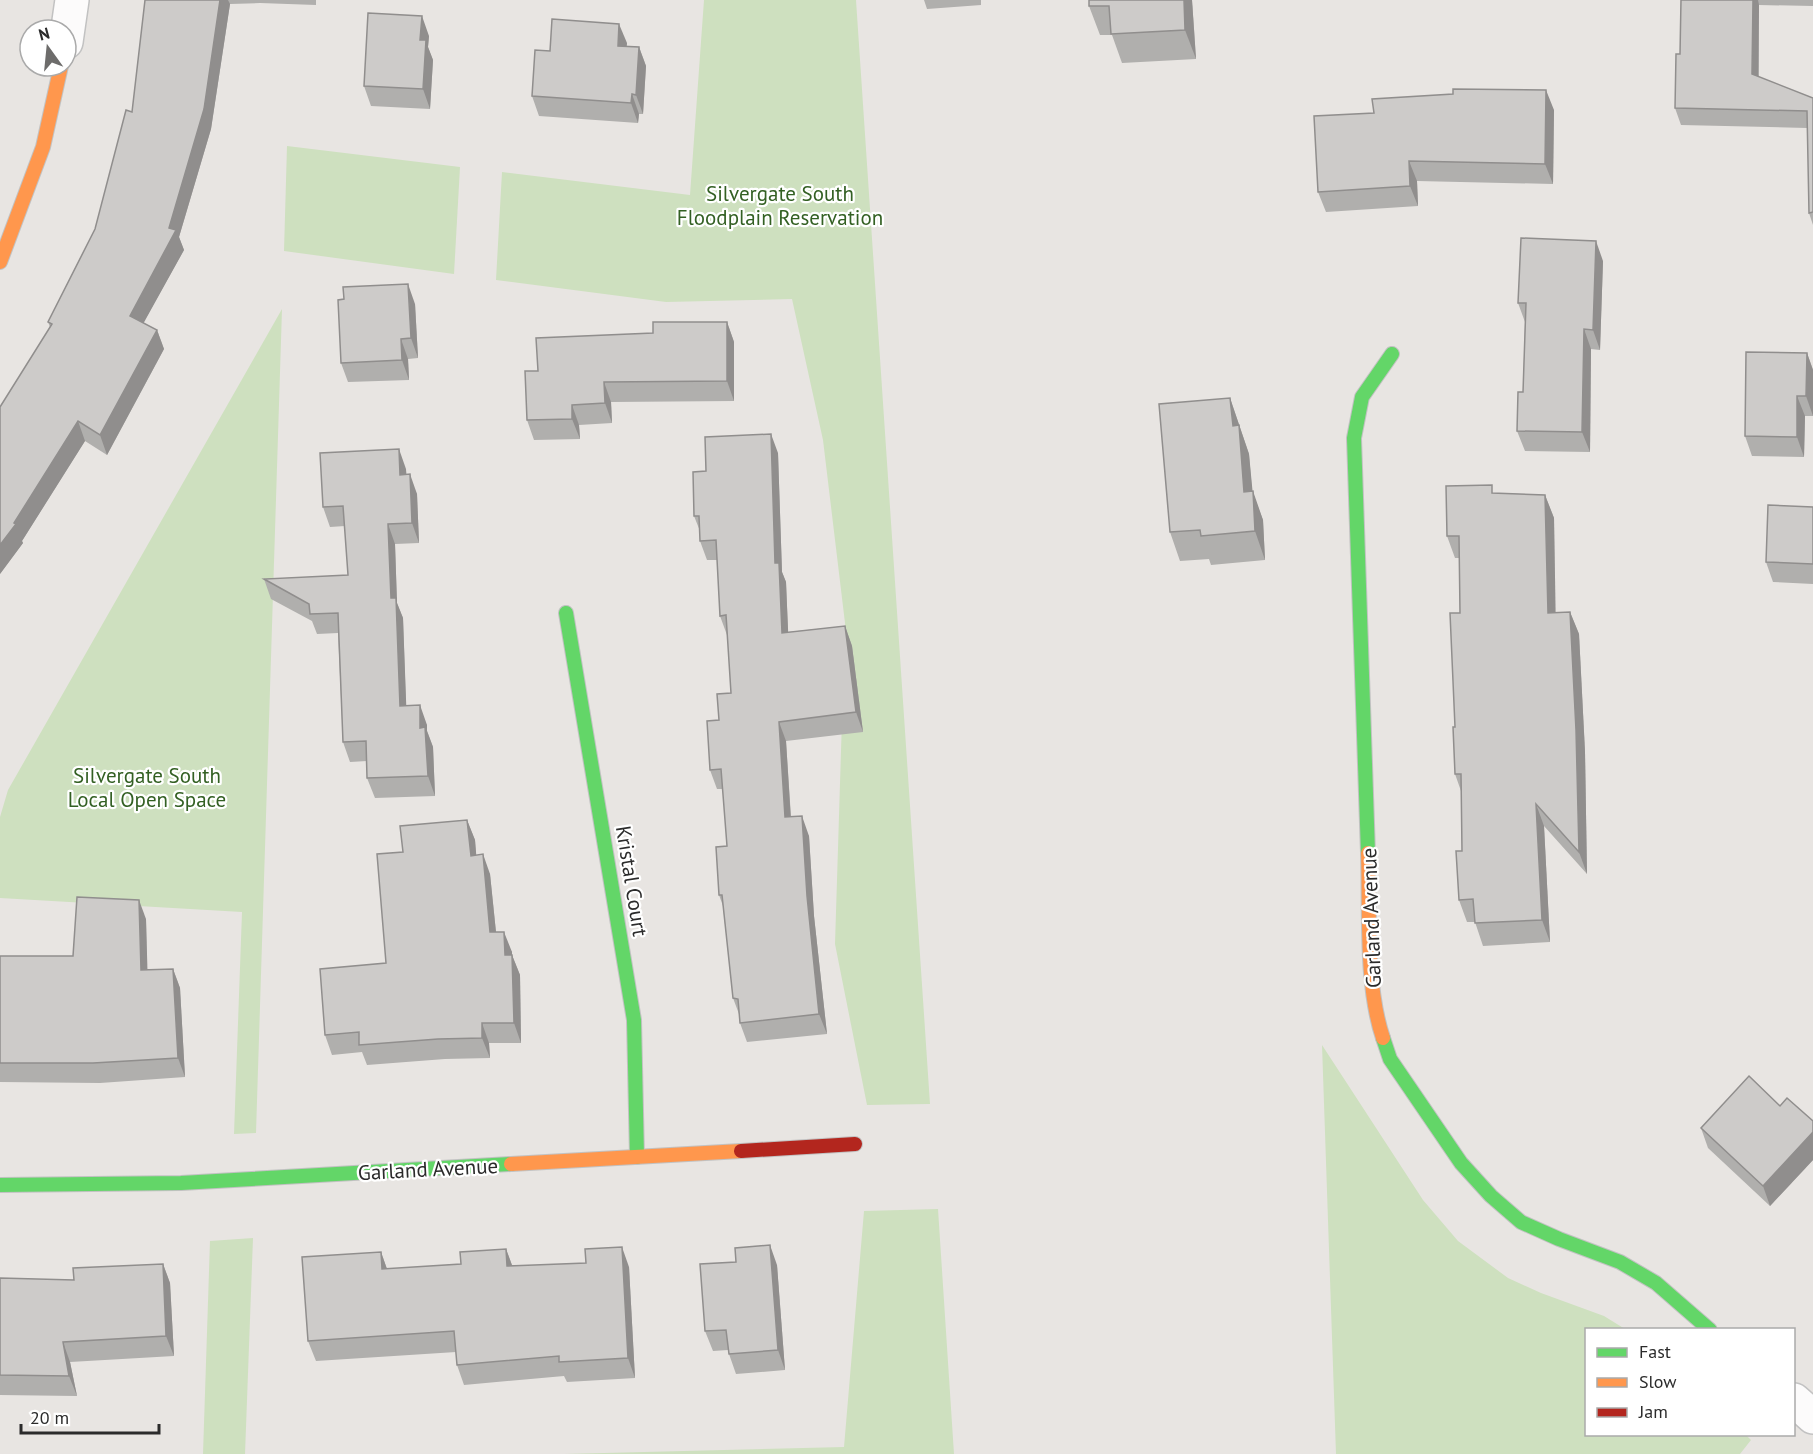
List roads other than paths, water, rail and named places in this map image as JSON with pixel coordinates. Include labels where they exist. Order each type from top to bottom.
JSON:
[{"type":"street","points":[[69,18],[72,0]]},
{"type":"street","points":[[0,262],[43,147],[58,78]]},
{"type":"street","name":"Garland Avenue","points":[[1392,354],[1362,397],[1354,438],[1372,980],[1376,1017],[1390,1059],[1461,1163],[1491,1196],[1521,1222],[1620,1262],[1656,1283],[1709,1328]]},
{"type":"street","name":"Kristal Court","points":[[567,613],[634,1020],[637,1157]]},
{"type":"street","name":"Garland Avenue","points":[[0,1185],[181,1183],[855,1144]]},
{"type":"street","points":[[1795,1401],[1813,1417]]},
{"type":"park label","name":"Silvergate South Floodplain Reservation","points":[[780,205]]},
{"type":"park label","name":"Silvergate South Local Open Space","points":[[147,787]]}]
